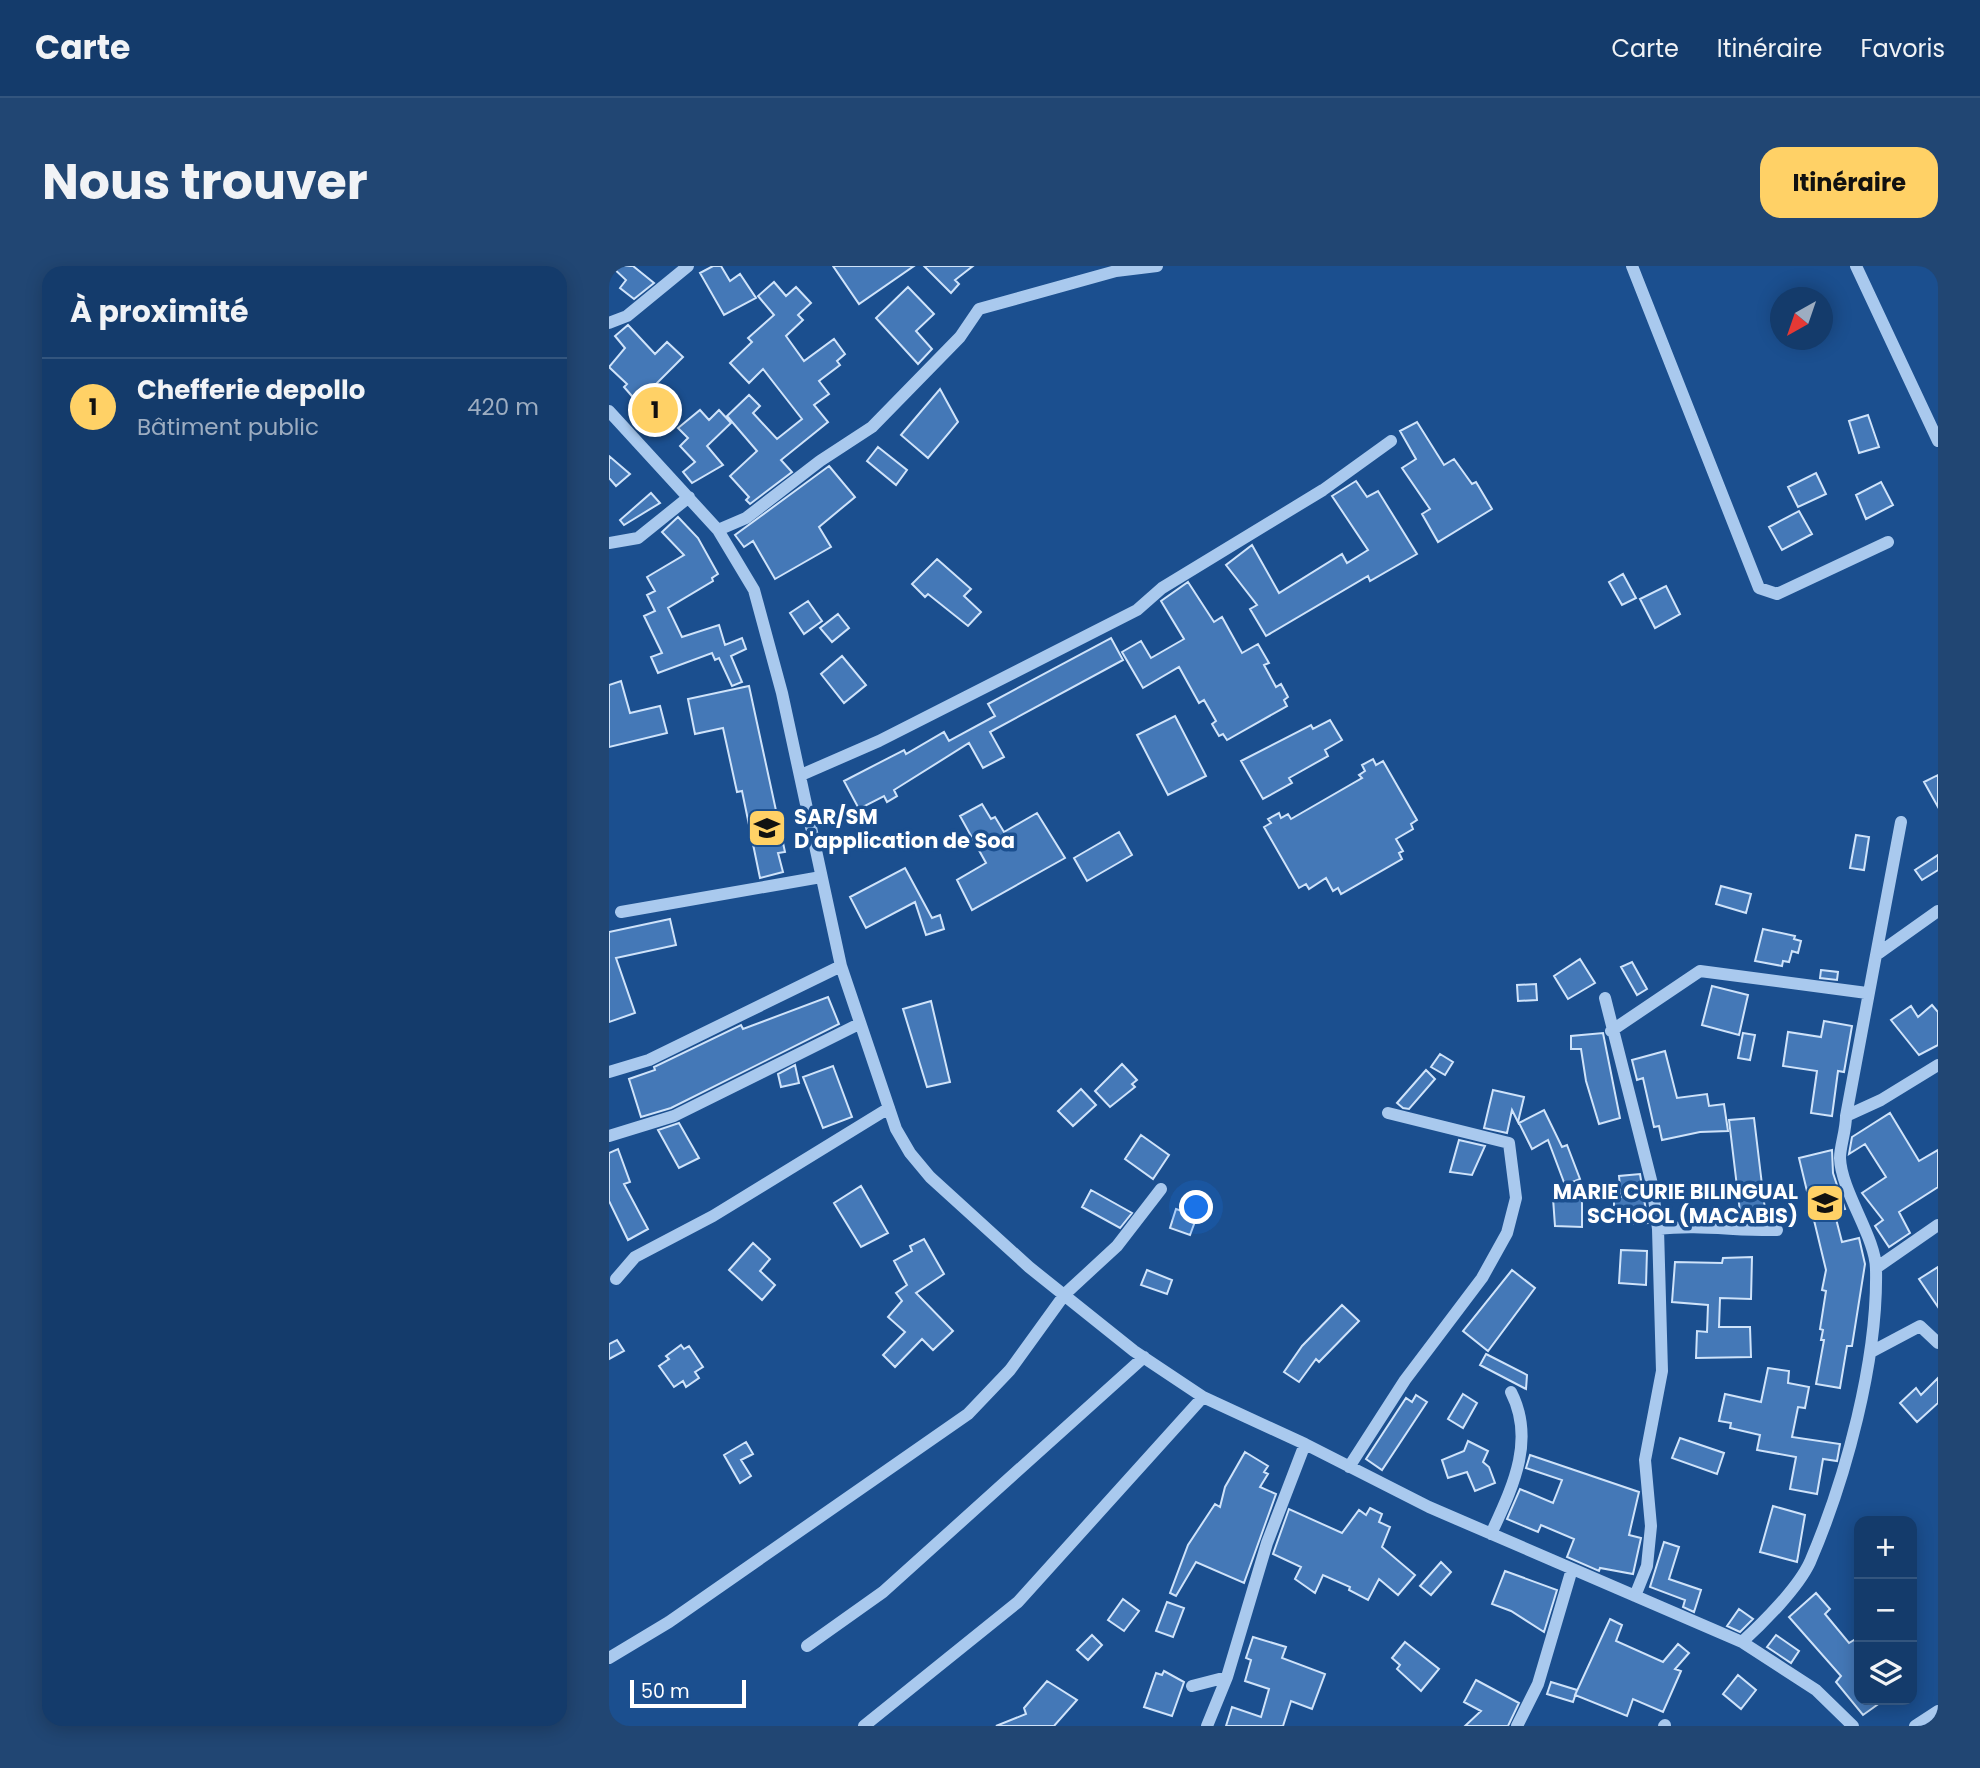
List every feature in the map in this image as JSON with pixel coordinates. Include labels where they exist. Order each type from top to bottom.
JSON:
[{"type":"street","points":[[609,323],[627,316],[688,266]]},
{"type":"street","points":[[718,530],[746,518],[820,461],[872,427],[960,337],[979,309],[1118,268],[1157,266]]},
{"type":"street","points":[[1632,266],[1759,588],[1777,594],[1888,542]]},
{"type":"street","points":[[1856,266],[1938,441]]},
{"type":"street","points":[[609,411],[718,530],[754,590],[801,775],[842,966],[859,1024],[889,1108],[909,1153],[930,1177],[1029,1267],[1144,1357],[1203,1397],[1491,1534],[1742,1642],[1816,1690],[1853,1726]]},
{"type":"street","points":[[801,775],[879,741],[1129,615],[1162,588],[1293,509],[1391,441]]},
{"type":"street","points":[[609,543],[638,538],[689,497]]},
{"type":"street","points":[[1742,1642],[1776,1606],[1809,1563],[1837,1488],[1871,1352],[1876,1268],[1874,1254],[1856,1213],[1840,1158],[1846,1135],[1846,1116],[1867,993],[1901,822]]},
{"type":"street","points":[[621,912],[821,877]]},
{"type":"street","points":[[1876,955],[1938,911]]},
{"type":"street","points":[[609,1072],[649,1060],[694,1040],[842,966]]},
{"type":"street","points":[[1611,1031],[1700,971],[1867,993]]},
{"type":"street","points":[[1605,998],[1611,1031],[1652,1184],[1658,1229],[1662,1371],[1645,1460],[1651,1526],[1647,1566],[1635,1596]]},
{"type":"street","points":[[609,1136],[674,1116],[859,1024]]},
{"type":"street","points":[[1846,1116],[1881,1100],[1938,1065]]},
{"type":"street","points":[[616,1279],[635,1257],[713,1216],[889,1108]]},
{"type":"street","points":[[1349,1467],[1405,1380],[1482,1278],[1507,1233],[1516,1198],[1509,1143],[1388,1113]]},
{"type":"street","points":[[609,1658],[669,1622],[968,1414],[1010,1370],[1065,1294],[1117,1246],[1161,1189]]},
{"type":"street","points":[[1876,1268],[1938,1224]]},
{"type":"street","points":[[1658,1229],[1689,1225],[1730,1231],[1777,1230]]},
{"type":"street","points":[[1871,1352],[1920,1326],[1938,1343]]},
{"type":"street","points":[[807,1646],[883,1592],[1144,1357]]},
{"type":"street","points":[[1491,1534],[1518,1471],[1524,1436],[1518,1405],[1511,1392]]},
{"type":"street","points":[[864,1726],[1018,1602],[1203,1397]]},
{"type":"street","points":[[1207,1726],[1227,1677],[1256,1577],[1305,1444]]},
{"type":"street","points":[[1517,1726],[1538,1684],[1572,1569]]},
{"type":"street","points":[[1192,1686],[1227,1677]]},
{"type":"street","points":[[1915,1726],[1938,1711]]},
{"type":"building","points":[[611,266],[633,266],[654,283],[634,299],[620,288],[626,280]]},
{"type":"building","points":[[713,266],[721,266],[730,281],[740,274],[756,298],[724,315],[700,273]]},
{"type":"building","points":[[833,266],[914,266],[859,304]]},
{"type":"building","points":[[924,266],[973,266],[955,280],[959,284],[951,293]]},
{"type":"building","points":[[774,282],[786,296],[796,287],[811,303],[798,315],[803,320],[786,336],[804,361],[834,339],[845,354],[837,361],[840,365],[819,381],[829,394],[814,405],[828,422],[781,460],[792,472],[750,504],[746,500],[749,497],[730,476],[757,451],[727,416],[749,395],[760,406],[753,413],[777,439],[802,419],[763,369],[749,383],[730,363],[752,342],[748,338],[774,315],[758,296]]},
{"type":"building","points":[[908,287],[934,314],[916,331],[932,349],[918,364],[876,318]]},
{"type":"building","points":[[628,325],[655,354],[667,342],[683,357],[654,386],[675,412],[658,426],[624,387],[627,384],[609,367],[625,348],[615,336]]},
{"type":"building","points":[[940,389],[958,422],[928,458],[901,435]]},
{"type":"building","points":[[700,410],[709,420],[719,410],[731,423],[707,446],[723,465],[692,483],[683,472],[695,462],[680,446],[688,438],[678,428]]},
{"type":"building","points":[[1868,415],[1879,447],[1859,453],[1849,421]]},
{"type":"building","points":[[1417,422],[1444,465],[1454,459],[1472,484],[1476,482],[1492,509],[1438,542],[1422,514],[1430,509],[1402,468],[1416,459],[1400,431]]},
{"type":"building","points":[[878,447],[907,470],[896,485],[867,461]]},
{"type":"building","points":[[609,456],[630,474],[616,486],[609,478]]},
{"type":"building","points":[[829,466],[855,497],[819,527],[831,547],[775,579],[753,541],[744,547],[735,535]]},
{"type":"building","points":[[1816,473],[1826,494],[1798,507],[1788,487]]},
{"type":"building","points":[[1356,481],[1367,497],[1378,491],[1417,554],[1370,581],[1368,576],[1266,636],[1250,609],[1257,605],[1226,565],[1252,545],[1279,593],[1342,554],[1347,563],[1368,550],[1332,496]]},
{"type":"building","points":[[1881,482],[1893,505],[1866,519],[1856,495]]},
{"type":"building","points":[[651,493],[660,503],[624,525],[620,520]]},
{"type":"building","points":[[1799,511],[1812,534],[1782,550],[1769,527]]},
{"type":"building","points":[[678,517],[698,538],[718,574],[712,578],[713,581],[668,608],[682,637],[719,625],[725,645],[742,638],[746,649],[731,656],[742,682],[732,686],[719,658],[715,660],[712,653],[658,673],[651,657],[662,653],[644,616],[655,611],[647,595],[655,591],[647,577],[684,555],[662,532]]},
{"type":"building","points":[[937,559],[971,589],[964,596],[981,612],[968,626],[928,594],[925,597],[912,584]]},
{"type":"building","points":[[1623,574],[1636,598],[1622,605],[1609,582]]},
{"type":"building","points":[[1188,582],[1214,622],[1222,617],[1242,653],[1258,644],[1269,663],[1264,665],[1276,687],[1281,684],[1288,697],[1284,700],[1287,706],[1227,740],[1223,734],[1219,736],[1212,724],[1216,721],[1204,700],[1199,703],[1179,667],[1143,688],[1122,652],[1141,641],[1151,658],[1184,639],[1161,601]]},
{"type":"building","points":[[1666,586],[1680,614],[1655,628],[1640,599]]},
{"type":"building","points":[[808,601],[822,621],[804,634],[790,613]]},
{"type":"building","points":[[838,614],[849,628],[832,642],[820,628]]},
{"type":"building","points":[[1111,638],[1123,660],[990,732],[1004,757],[983,768],[969,743],[894,790],[897,796],[887,802],[884,796],[859,809],[844,781],[904,750],[906,754],[944,732],[949,741],[995,716],[988,704]]},
{"type":"building","points":[[842,656],[866,685],[844,703],[821,674]]},
{"type":"building","points":[[621,681],[630,713],[660,706],[667,733],[609,747],[609,685]]},
{"type":"building","points":[[749,686],[785,852],[778,853],[783,872],[760,878],[742,791],[737,792],[723,728],[695,734],[688,699]]},
{"type":"building","points":[[1175,716],[1206,776],[1168,795],[1137,735]]},
{"type":"building","points":[[1330,720],[1342,740],[1325,750],[1328,756],[1289,778],[1292,783],[1263,799],[1241,761],[1311,725],[1313,729]]},
{"type":"building","points":[[1373,759],[1376,765],[1383,761],[1417,820],[1411,824],[1413,829],[1396,839],[1403,851],[1399,853],[1402,859],[1341,894],[1338,888],[1333,891],[1326,878],[1309,889],[1306,884],[1299,888],[1264,827],[1271,823],[1268,819],[1279,813],[1281,818],[1288,814],[1291,819],[1362,778],[1359,775],[1365,771],[1362,765]]},
{"type":"building","points":[[1938,775],[1938,807],[1924,782]]},
{"type":"building","points":[[982,804],[991,819],[995,817],[1004,832],[1037,813],[1065,858],[972,910],[957,880],[986,863],[960,816]]},
{"type":"building","points":[[1119,832],[1132,855],[1087,881],[1074,858]]},
{"type":"building","points":[[1856,835],[1869,837],[1864,870],[1850,868]]},
{"type":"building","points":[[1938,855],[1938,870],[1922,880],[1915,870]]},
{"type":"building","points":[[905,868],[932,918],[940,915],[944,929],[926,935],[915,902],[866,928],[850,897]]},
{"type":"building","points":[[1721,886],[1751,894],[1746,913],[1716,904]]},
{"type":"building","points":[[670,919],[676,945],[616,958],[635,1013],[609,1022],[609,932]]},
{"type":"building","points":[[1763,929],[1795,936],[1794,939],[1801,941],[1798,953],[1792,951],[1789,962],[1783,961],[1782,966],[1755,961]]},
{"type":"building","points":[[1580,959],[1595,983],[1568,999],[1554,976]]},
{"type":"building","points":[[1632,962],[1647,989],[1637,995],[1621,967]]},
{"type":"building","points":[[1821,970],[1838,972],[1837,980],[1820,978]]},
{"type":"building","points":[[1536,984],[1537,1000],[1518,1001],[1517,985]]},
{"type":"building","points":[[1712,986],[1748,995],[1739,1035],[1702,1025]]},
{"type":"building","points":[[828,997],[839,1024],[671,1108],[641,1117],[629,1079],[655,1070],[654,1067],[741,1025],[743,1029]]},
{"type":"building","points":[[931,1001],[950,1082],[927,1087],[903,1009]]},
{"type":"building","points":[[1932,1005],[1938,1012],[1938,1045],[1919,1055],[1891,1020],[1911,1006],[1918,1017]]},
{"type":"building","points":[[1824,1021],[1852,1026],[1844,1072],[1838,1071],[1832,1116],[1811,1113],[1817,1071],[1783,1066],[1788,1032],[1821,1037]]},
{"type":"building","points":[[1603,1033],[1620,1118],[1599,1124],[1586,1081],[1581,1049],[1571,1049],[1571,1036]]},
{"type":"building","points":[[1743,1033],[1755,1035],[1750,1060],[1738,1058]]},
{"type":"building","points":[[1665,1051],[1677,1098],[1707,1094],[1709,1106],[1724,1104],[1728,1131],[1700,1132],[1662,1140],[1659,1126],[1654,1127],[1643,1078],[1637,1080],[1632,1060]]},
{"type":"building","points":[[1440,1054],[1453,1062],[1445,1075],[1431,1067]]},
{"type":"building","points":[[1122,1064],[1137,1080],[1132,1084],[1135,1087],[1110,1107],[1095,1091]]},
{"type":"building","points":[[795,1065],[799,1083],[781,1087],[778,1074]]},
{"type":"building","points":[[833,1066],[852,1117],[823,1128],[803,1077]]},
{"type":"building","points":[[1426,1070],[1435,1079],[1409,1109],[1403,1108],[1397,1103]]},
{"type":"building","points":[[1081,1089],[1096,1105],[1073,1126],[1058,1111]]},
{"type":"building","points":[[1493,1090],[1524,1097],[1518,1122],[1512,1110],[1507,1133],[1484,1128]]},
{"type":"building","points":[[1544,1110],[1562,1147],[1567,1145],[1580,1179],[1565,1185],[1548,1140],[1532,1149],[1519,1123]]},
{"type":"building","points":[[1890,1113],[1919,1161],[1938,1150],[1938,1187],[1899,1212],[1910,1233],[1889,1247],[1875,1226],[1883,1220],[1862,1193],[1886,1177],[1865,1144],[1849,1154],[1852,1137]]},
{"type":"building","points":[[1754,1118],[1766,1218],[1741,1220],[1729,1120]]},
{"type":"building","points":[[679,1123],[699,1158],[679,1168],[658,1130]]},
{"type":"building","points":[[1141,1135],[1169,1155],[1153,1179],[1125,1159]]},
{"type":"building","points":[[1459,1140],[1485,1146],[1472,1175],[1450,1172]]},
{"type":"building","points":[[618,1149],[630,1182],[624,1184],[648,1229],[628,1240],[609,1201],[609,1153]]},
{"type":"building","points":[[1832,1150],[1833,1173],[1845,1209],[1834,1211],[1842,1242],[1859,1238],[1865,1264],[1852,1346],[1847,1346],[1840,1388],[1816,1384],[1824,1340],[1821,1340],[1823,1330],[1820,1329],[1826,1291],[1822,1290],[1826,1270],[1799,1158]]},
{"type":"building","points":[[1640,1174],[1648,1223],[1621,1224],[1620,1209],[1614,1210],[1614,1198],[1621,1197],[1619,1176]]},
{"type":"building","points":[[861,1186],[888,1233],[861,1247],[834,1203]]},
{"type":"building","points":[[1091,1190],[1132,1213],[1120,1228],[1082,1207]]},
{"type":"building","points":[[1553,1198],[1582,1199],[1582,1227],[1555,1226]]},
{"type":"building","points":[[1176,1209],[1197,1216],[1190,1235],[1170,1228]]},
{"type":"building","points":[[924,1239],[944,1274],[916,1293],[953,1331],[933,1350],[922,1339],[895,1367],[883,1355],[905,1332],[888,1317],[902,1301],[896,1293],[907,1285],[894,1261],[912,1251],[910,1246]]},
{"type":"building","points":[[753,1243],[770,1259],[760,1271],[775,1285],[762,1300],[729,1270]]},
{"type":"building","points":[[1621,1250],[1647,1251],[1646,1285],[1619,1283]]},
{"type":"building","points":[[1752,1257],[1751,1299],[1720,1298],[1719,1327],[1750,1327],[1751,1357],[1696,1358],[1697,1331],[1707,1332],[1708,1305],[1672,1302],[1675,1262],[1722,1263],[1723,1258]]},
{"type":"building","points":[[1938,1267],[1938,1307],[1919,1279]]},
{"type":"building","points":[[1147,1270],[1172,1280],[1167,1294],[1141,1285]]},
{"type":"building","points":[[1512,1270],[1535,1288],[1488,1351],[1463,1331]]},
{"type":"building","points":[[1342,1305],[1359,1321],[1319,1362],[1316,1359],[1299,1382],[1284,1372],[1302,1346]]},
{"type":"building","points":[[617,1340],[624,1351],[609,1359],[609,1344]]},
{"type":"building","points":[[681,1345],[684,1349],[689,1346],[703,1367],[695,1372],[699,1378],[686,1387],[683,1381],[674,1387],[659,1366],[669,1359],[666,1356]]},
{"type":"building","points":[[1486,1354],[1527,1375],[1526,1389],[1480,1365]]},
{"type":"building","points":[[1768,1368],[1789,1371],[1788,1383],[1809,1387],[1805,1408],[1798,1407],[1792,1437],[1840,1444],[1837,1461],[1823,1459],[1817,1494],[1790,1489],[1796,1457],[1757,1450],[1760,1435],[1730,1428],[1731,1423],[1719,1421],[1725,1394],[1761,1402]]},
{"type":"building","points":[[1938,1378],[1938,1403],[1917,1422],[1900,1403],[1916,1388],[1921,1395]]},
{"type":"building","points":[[1463,1394],[1477,1403],[1463,1428],[1448,1419]]},
{"type":"building","points":[[1416,1395],[1427,1402],[1382,1470],[1366,1459],[1406,1398],[1412,1402]]},
{"type":"building","points":[[1680,1438],[1724,1453],[1717,1474],[1672,1458]]},
{"type":"building","points":[[1468,1441],[1488,1451],[1483,1462],[1489,1467],[1495,1483],[1475,1491],[1467,1472],[1448,1478],[1442,1460],[1464,1451]]},
{"type":"building","points":[[746,1442],[753,1454],[741,1460],[751,1476],[740,1483],[724,1455]]},
{"type":"building","points":[[1245,1452],[1268,1466],[1264,1472],[1268,1474],[1260,1487],[1276,1494],[1244,1583],[1196,1562],[1176,1596],[1170,1593],[1188,1545],[1215,1504],[1220,1507],[1225,1487]]},
{"type":"building","points":[[1530,1455],[1639,1492],[1629,1535],[1641,1538],[1633,1574],[1600,1568],[1599,1571],[1567,1557],[1574,1539],[1541,1525],[1538,1532],[1507,1519],[1520,1489],[1553,1503],[1562,1480],[1526,1468]]},
{"type":"building","points":[[1773,1506],[1805,1515],[1797,1562],[1760,1552]]},
{"type":"building","points":[[1370,1508],[1382,1514],[1379,1522],[1390,1527],[1382,1547],[1415,1575],[1398,1595],[1379,1579],[1368,1600],[1349,1590],[1350,1587],[1323,1575],[1315,1593],[1295,1579],[1301,1567],[1273,1554],[1289,1509],[1342,1533],[1359,1510],[1366,1515]]},
{"type":"building","points":[[1664,1542],[1679,1547],[1669,1579],[1701,1590],[1694,1612],[1683,1607],[1685,1600],[1650,1587]]},
{"type":"building","points":[[1441,1562],[1451,1572],[1431,1595],[1420,1586]]},
{"type":"building","points":[[1505,1571],[1557,1590],[1544,1632],[1511,1611],[1492,1604]]},
{"type":"building","points":[[1816,1593],[1830,1609],[1825,1614],[1849,1643],[1854,1640],[1854,1704],[1836,1682],[1841,1676],[1789,1617]]},
{"type":"building","points":[[1123,1599],[1139,1611],[1124,1631],[1108,1620]]},
{"type":"building","points":[[1167,1602],[1184,1608],[1173,1637],[1156,1631]]},
{"type":"building","points":[[1739,1609],[1753,1619],[1740,1632],[1727,1626]]},
{"type":"building","points":[[1610,1619],[1622,1625],[1616,1641],[1663,1662],[1678,1644],[1689,1653],[1675,1669],[1681,1671],[1663,1712],[1633,1699],[1627,1716],[1575,1695]]},
{"type":"building","points":[[1092,1635],[1102,1645],[1088,1660],[1077,1650]]},
{"type":"building","points":[[1776,1635],[1799,1651],[1791,1663],[1767,1647]]},
{"type":"building","points":[[1253,1637],[1286,1647],[1282,1658],[1325,1674],[1312,1709],[1291,1701],[1283,1726],[1226,1726],[1232,1707],[1261,1717],[1269,1689],[1245,1681],[1251,1660],[1246,1658]]},
{"type":"building","points":[[1405,1642],[1439,1669],[1421,1691],[1397,1669],[1400,1665],[1392,1658]]},
{"type":"building","points":[[1164,1671],[1184,1682],[1172,1716],[1144,1707],[1156,1673],[1162,1675]]},
{"type":"building","points":[[1738,1675],[1756,1690],[1741,1709],[1723,1694]]},
{"type":"building","points":[[1476,1680],[1519,1703],[1508,1726],[1465,1726],[1481,1711],[1464,1702]]},
{"type":"building","points":[[1047,1681],[1077,1700],[1054,1726],[996,1726],[1026,1714],[1024,1708]]},
{"type":"building","points":[[1551,1682],[1577,1690],[1573,1702],[1547,1694]]},
{"type":"building","points":[[1855,1705],[1877,1705],[1863,1715]]},
{"type":"place","name":"Chefferie depollo","points":[[655,410]]},
{"type":"place","name":"SAR/SM D'application de Soa","points":[[767,828]]},
{"type":"place","name":"MARIE CURIE BILINGUAL SCHOOL (MACABIS)","points":[[1825,1203]]}]
